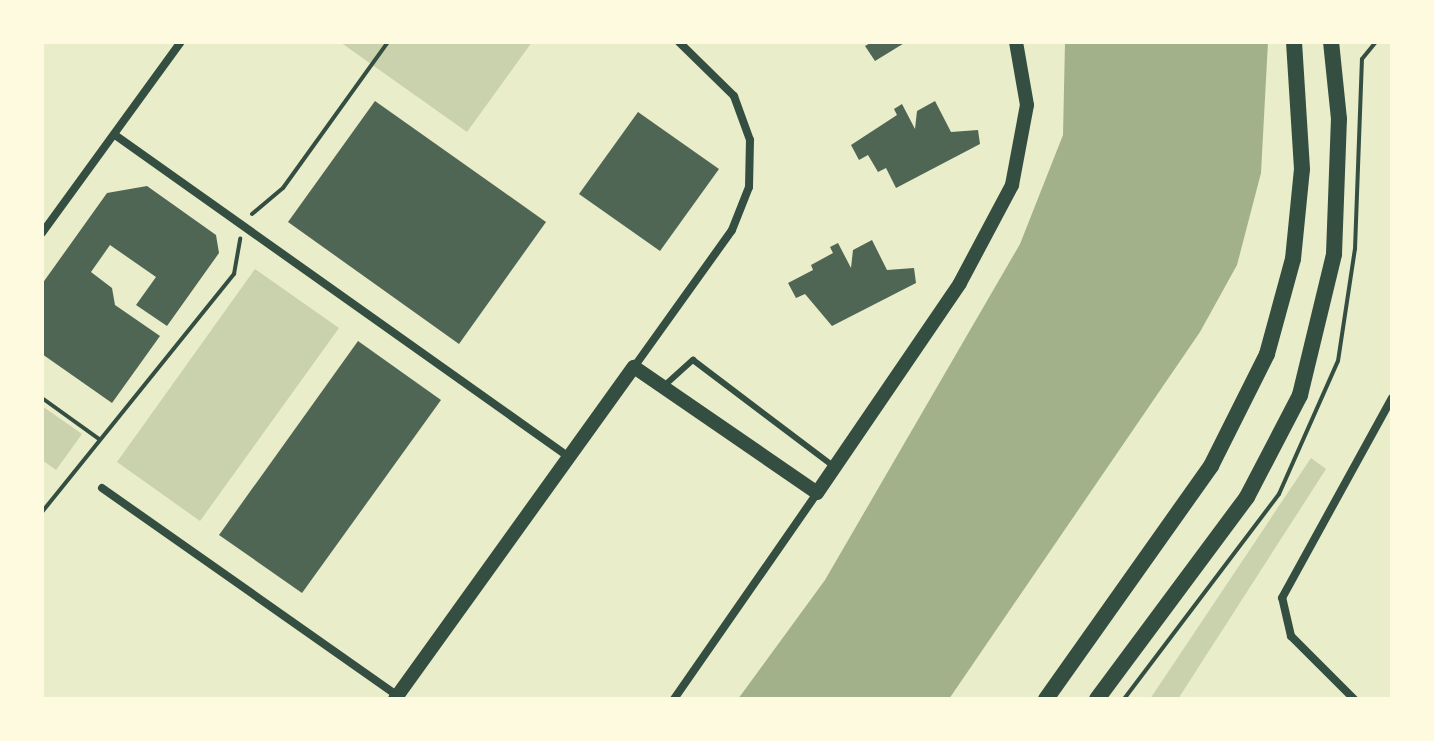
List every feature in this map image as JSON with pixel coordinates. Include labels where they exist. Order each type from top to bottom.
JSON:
[{"type":"main road","points":[[1046,699],[1211,466],[1267,354],[1293,259],[1302,169],[1294,42]]},
{"type":"main road","points":[[1097,699],[1247,497],[1300,395],[1335,241],[1339,119],[1331,42]]},
{"type":"street","points":[[42,233],[181,42]]},
{"type":"street","points":[[102,488],[398,698],[716,254],[743,209],[750,140],[721,77],[679,42]]},
{"type":"street","points":[[674,699],[836,468],[960,283],[1012,185],[1027,105],[1016,42]]},
{"type":"street","points":[[115,135],[569,457]]},
{"type":"street","points":[[634,367],[817,493]]},
{"type":"street","points":[[1354,699],[1291,636],[1282,598],[1392,398]]},
{"type":"lane","points":[[662,387],[693,360],[836,468]]},
{"type":"path","points":[[42,512],[234,274],[242,225],[283,188],[388,42]]},
{"type":"path","points":[[42,398],[99,439]]},
{"type":"shaded area","points":[[340,42],[532,42],[467,132]]},
{"type":"shaded area","points":[[1065,42],[1268,42],[1261,173],[1237,265],[1200,332],[949,699],[738,699],[825,580],[1020,244],[1063,135]]},
{"type":"shaded area","points":[[255,269],[339,328],[200,521],[117,462]]},
{"type":"shaded area","points":[[42,406],[82,434],[56,470],[42,460]]},
{"type":"shaded area","points":[[1311,458],[1326,469],[1178,699],[1150,699]]},
{"type":"building","points":[[872,42],[906,42],[875,61],[865,46]]},
{"type":"building","points":[[375,101],[546,222],[459,344],[288,222]]},
{"type":"building","points":[[935,101],[951,132],[978,130],[980,144],[896,188],[886,168],[878,172],[868,155],[859,160],[851,145],[897,115],[894,109],[902,104],[915,129],[917,111]]},
{"type":"building","points":[[638,112],[719,169],[660,251],[579,194]]},
{"type":"building","points":[[147,186],[216,235],[219,253],[167,326],[136,305],[156,277],[110,245],[91,272],[112,288],[115,305],[160,336],[112,403],[42,354],[42,284],[107,193]]},
{"type":"building","points":[[872,240],[887,270],[914,268],[916,283],[832,326],[805,294],[796,298],[788,283],[813,270],[811,265],[833,253],[830,247],[838,243],[851,268],[853,250]]},
{"type":"building","points":[[358,341],[441,400],[302,593],[219,535]]}]
